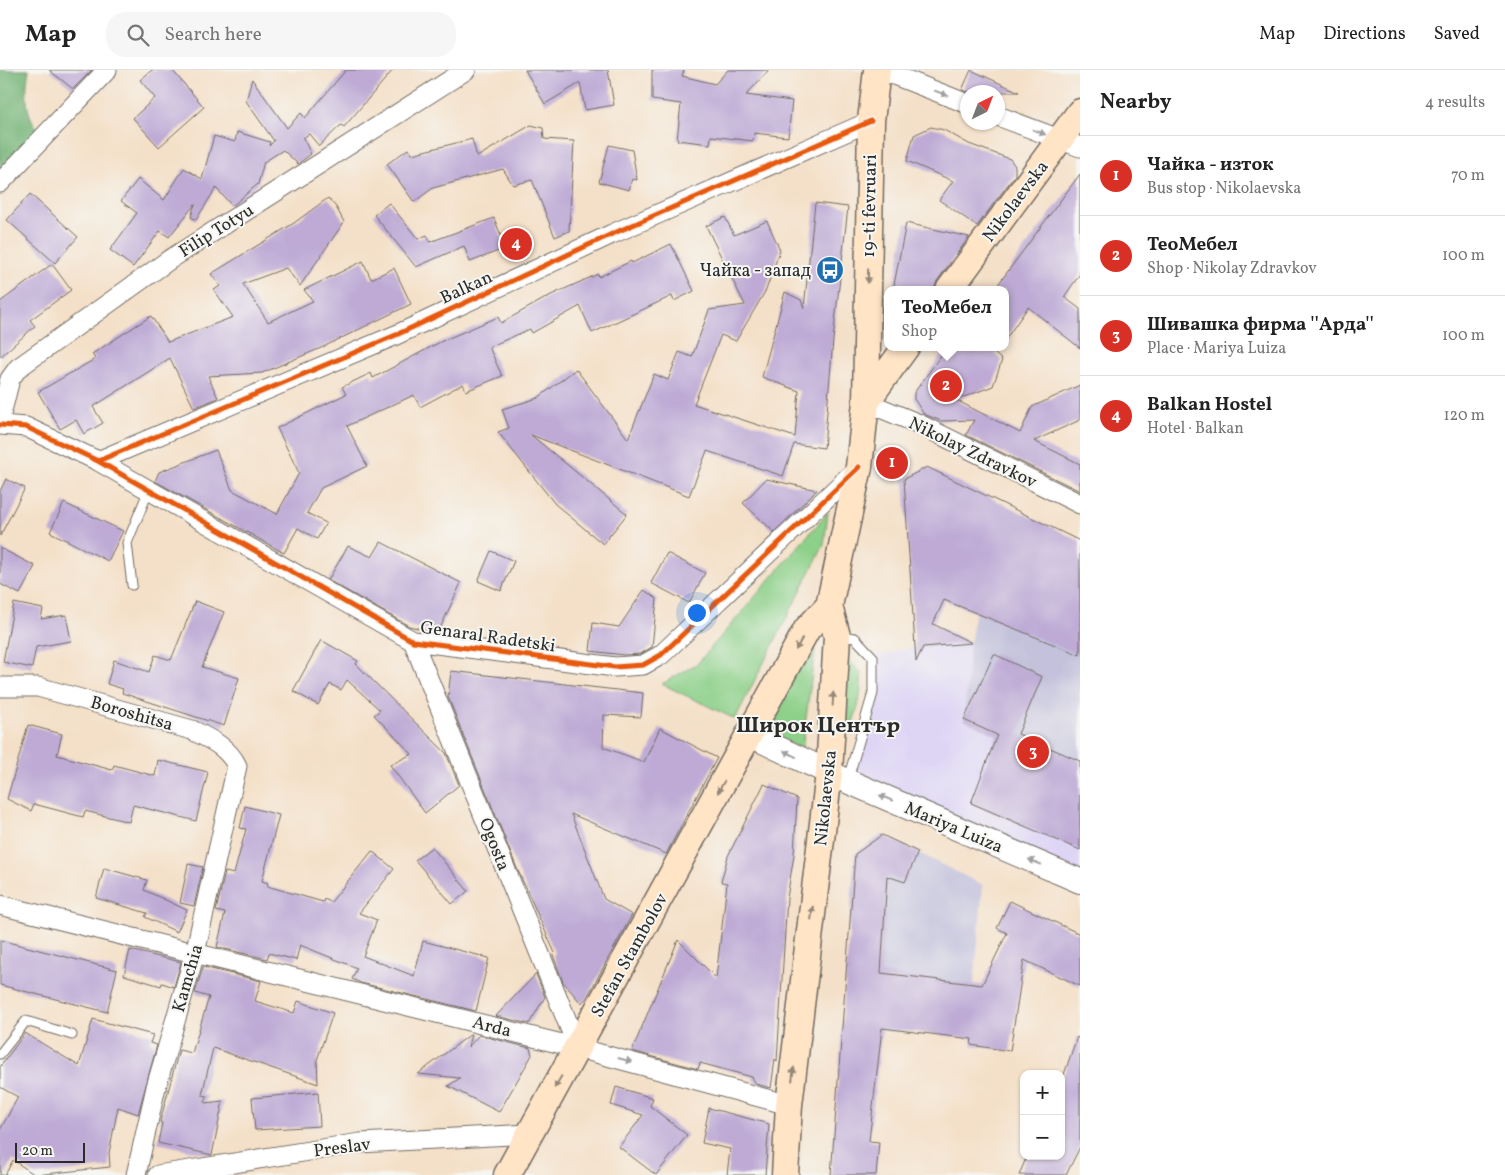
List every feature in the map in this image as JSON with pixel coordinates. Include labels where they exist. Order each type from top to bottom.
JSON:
[{"type":"main road","name":"19-ti fevruari","points":[[866,402],[871,121],[877,70]]},
{"type":"main road","name":"Nikolaevska","points":[[952,286],[1070,144],[1080,112]]},
{"type":"main road","name":"Nikolaevska","points":[[785,1175],[789,1105],[838,777],[837,636],[829,606],[859,467],[866,402],[903,351]]},
{"type":"main road","name":"Stefan Stambolov","points":[[507,1175],[807,629],[829,606]]},
{"type":"street","points":[[0,183],[107,70]]},
{"type":"street","name":"Filip Totyu","points":[[0,419],[10,380],[18,368],[169,260],[466,70]]},
{"type":"street","points":[[881,70],[960,101]]},
{"type":"street","points":[[1005,119],[1070,144]]},
{"type":"street","name":"Balkan","points":[[98,461],[396,335],[612,234],[871,121]]},
{"type":"street","name":"Nikolay Zdravkov","points":[[866,402],[919,424],[1080,504]]},
{"type":"street","name":"Genaral Radetski","points":[[0,425],[26,427],[98,461],[148,492],[245,544],[413,641],[615,667],[643,665],[661,655],[859,467]]},
{"type":"street","name":"Ogosta","points":[[413,641],[578,1048]]},
{"type":"street","name":"Boroshitsa","points":[[0,687],[38,687],[192,730],[215,741],[232,756],[237,766],[235,780]]},
{"type":"street","points":[[750,735],[838,777]]},
{"type":"street","name":"Mariya Luiza","points":[[838,777],[1080,881]]},
{"type":"street","name":"Kamchia","points":[[136,1175],[156,1087],[194,953],[235,780]]},
{"type":"street","name":"Arda","points":[[0,905],[578,1048],[789,1105]]},
{"type":"street","name":"Preslav","points":[[158,1175],[360,1143],[528,1134]]},
{"type":"lane","points":[[132,585],[127,544],[148,492]]},
{"type":"lane","points":[[837,636],[855,638],[873,657],[873,693],[838,777]]},
{"type":"lane","points":[[0,1054],[26,1021],[72,1035]]},
{"type":"shaded area","points":[[980,585],[1080,622],[1080,850],[971,803],[984,768],[990,771],[1011,741],[964,720],[970,644]]},
{"type":"shaded area","points":[[970,644],[964,720],[1011,741],[1080,850],[1080,881],[847,781],[873,693],[873,657],[915,647]]},
{"type":"shaded area","points":[[882,835],[983,885],[974,986],[908,1031],[843,1029],[855,854]]},
{"type":"green space","points":[[0,70],[29,70],[27,104],[32,120],[42,133],[0,176]]},
{"type":"green space","points":[[828,512],[824,545],[735,719],[662,684],[698,663]]},
{"type":"green space","points":[[805,648],[815,649],[802,749],[759,728]]},
{"type":"green space","points":[[846,657],[861,673],[860,697],[854,720],[832,763]]},
{"type":"building","points":[[49,70],[92,70],[73,89]]},
{"type":"building","points":[[152,70],[172,70],[204,107],[159,147],[133,118],[155,98],[140,80]]},
{"type":"building","points":[[346,70],[393,70],[344,127],[341,125],[319,146],[309,134],[303,138],[311,154],[298,164],[283,150],[264,162],[258,184],[232,206],[216,188],[196,220],[191,217],[195,204],[169,237],[160,231],[133,267],[110,250],[137,213],[121,201],[138,179],[164,200],[184,168],[202,179],[214,136],[235,142],[237,132],[270,142],[269,146],[274,141],[246,101],[252,79],[287,128],[301,113],[305,118]]},
{"type":"building","points":[[525,70],[608,70],[614,105],[585,110],[580,83],[545,104]]},
{"type":"building","points":[[652,70],[684,70],[682,76],[715,84],[728,70],[769,70],[746,95],[792,101],[788,137],[754,133],[753,141],[711,136],[710,144],[677,140],[681,104],[652,100]]},
{"type":"building","points":[[971,70],[1004,85],[964,85]]},
{"type":"building","points":[[1005,86],[1019,92],[1005,92]]},
{"type":"building","points":[[531,125],[543,128],[544,139],[574,141],[569,231],[555,237],[532,180],[513,185],[503,169],[433,188],[414,202],[387,164],[408,149],[412,154],[472,139],[477,157]]},
{"type":"building","points":[[931,127],[944,130],[969,144],[1010,159],[1015,166],[1015,175],[977,226],[939,200],[953,181],[907,161],[914,135]]},
{"type":"building","points":[[609,145],[632,150],[637,180],[632,179],[629,190],[599,182]]},
{"type":"building","points":[[1080,174],[1080,274],[1064,297],[1080,309],[1080,348],[1028,307],[1009,334],[1009,286],[997,286]]},
{"type":"building","points":[[30,194],[78,237],[55,263],[7,220]]},
{"type":"building","points":[[328,198],[336,207],[344,222],[300,286],[286,268],[243,284],[268,322],[313,301],[304,290],[363,261],[371,279],[394,268],[411,304],[321,348],[262,373],[208,376],[218,398],[194,408],[170,358],[93,407],[103,423],[84,434],[76,420],[60,429],[38,392],[95,359],[92,354],[151,316],[168,342],[233,317],[214,290],[220,286],[211,274],[294,223]]},
{"type":"building","points":[[389,203],[418,239],[427,235],[430,242],[494,218],[506,248],[470,262],[464,246],[416,267],[374,215]]},
{"type":"building","points":[[815,203],[848,207],[833,340],[824,448],[794,444],[783,476],[707,451],[689,496],[531,435],[627,514],[603,544],[555,504],[498,432],[509,428],[502,409],[538,398],[576,369],[628,439],[654,374],[668,380],[679,352],[692,357],[709,310],[745,305],[706,226],[725,217],[734,235],[767,221],[780,250],[766,290],[736,341],[721,335],[694,404],[795,437],[799,391],[762,377],[785,292],[801,300],[804,308]]},
{"type":"building","points":[[906,223],[969,237],[935,286],[894,286]]},
{"type":"building","points":[[671,244],[694,291],[674,301],[672,296],[592,333],[580,306],[532,333],[530,329],[489,347],[502,376],[466,391],[463,384],[420,407],[414,395],[347,426],[367,466],[321,488],[307,513],[326,523],[317,539],[298,528],[284,553],[155,481],[159,472],[216,450],[232,490],[277,514],[299,473],[277,428],[346,394],[342,387],[371,373],[373,378],[442,341],[498,317],[501,323],[551,295],[598,274],[599,277],[631,261],[632,263]]},
{"type":"building","points":[[52,264],[71,290],[30,320],[35,326],[0,357],[0,302]]},
{"type":"building","points":[[944,351],[997,351],[995,354],[1002,360],[993,386],[956,400],[1020,433],[1032,407],[1080,385],[1080,420],[1034,441],[1080,464],[1080,491],[966,435],[974,420],[941,421],[924,414],[914,399],[914,393]]},
{"type":"building","points":[[927,467],[1080,541],[1080,655],[944,600],[933,624],[972,643],[923,647],[916,662],[904,479]]},
{"type":"building","points":[[6,479],[25,488],[0,536],[0,491]]},
{"type":"building","points":[[766,479],[817,490],[774,532],[743,503]]},
{"type":"building","points":[[64,503],[123,531],[108,561],[50,532]]},
{"type":"building","points":[[381,542],[461,583],[438,633],[409,626],[328,580],[348,546],[372,557]]},
{"type":"building","points":[[0,548],[35,566],[20,594],[0,584]]},
{"type":"building","points":[[491,551],[514,561],[501,591],[478,581]]},
{"type":"building","points":[[667,553],[705,573],[689,603],[651,583]]},
{"type":"building","points":[[644,590],[657,599],[652,647],[640,654],[624,655],[590,651],[593,623],[619,627]]},
{"type":"building","points":[[195,601],[224,612],[202,667],[239,678],[224,726],[122,693],[123,689],[107,684],[114,660],[149,672],[155,655],[171,660]]},
{"type":"building","points":[[14,603],[43,609],[41,619],[66,615],[71,641],[36,647],[32,668],[3,662]]},
{"type":"building","points":[[321,640],[358,661],[356,664],[446,753],[459,785],[425,813],[390,765],[412,754],[374,715],[380,710],[347,680],[341,690],[330,684],[318,705],[293,691]]},
{"type":"building","points":[[994,654],[1042,677],[1018,734],[1080,761],[1080,850],[971,803],[997,735],[964,720]]},
{"type":"building","points":[[451,671],[643,693],[641,717],[604,715],[603,747],[644,762],[660,728],[717,758],[666,854],[571,814],[604,899],[632,915],[586,999],[581,1003],[563,982],[553,955],[555,953],[516,866],[448,697]]},
{"type":"building","points":[[28,725],[62,734],[57,755],[112,770],[114,765],[155,776],[158,760],[208,772],[196,821],[133,805],[129,822],[85,811],[83,817],[34,804],[31,811],[7,799]]},
{"type":"building","points":[[764,784],[797,799],[794,855],[787,898],[777,1061],[775,1059],[771,1088],[756,1084],[752,1077],[700,1063],[698,1069],[632,1051],[678,940],[716,978],[727,883],[721,882],[728,856]]},
{"type":"building","points":[[245,806],[279,815],[262,881],[268,883],[267,886],[323,902],[324,899],[331,902],[372,851],[394,869],[359,913],[377,920],[363,956],[414,976],[423,941],[489,958],[476,1011],[361,983],[352,979],[357,968],[300,945],[296,960],[269,953],[267,959],[217,947],[225,913],[216,911],[225,872],[234,874],[246,829],[240,828]]},
{"type":"building","points":[[882,835],[918,852],[905,882],[887,876],[881,973],[982,985],[1007,933],[997,928],[1010,901],[1080,934],[1080,986],[1024,960],[1010,1051],[971,1045],[972,1039],[882,1028],[869,1141],[879,1142],[876,1175],[831,1175],[855,854]]},
{"type":"building","points":[[432,847],[468,891],[452,904],[415,860]]},
{"type":"building","points":[[188,864],[203,867],[194,906],[180,903]]},
{"type":"building","points":[[104,868],[147,880],[144,890],[187,910],[177,932],[145,917],[147,913],[96,898]]},
{"type":"building","points":[[0,940],[117,970],[107,1012],[0,985]]},
{"type":"building","points":[[130,950],[181,962],[174,987],[162,983],[161,986],[124,975]]},
{"type":"building","points":[[203,967],[261,981],[255,1001],[294,1013],[298,1001],[333,1013],[317,1060],[318,1084],[213,1048],[202,1095],[207,1096],[205,1103],[223,1101],[212,1155],[158,1143],[162,1123],[160,1122],[179,1050],[192,1053],[209,997],[195,993]]},
{"type":"building","points":[[536,974],[545,997],[529,1024],[496,1016]]},
{"type":"building","points":[[93,1019],[153,1035],[150,1043],[157,1045],[138,1114],[118,1107],[109,1153],[110,1167],[35,1175],[13,1160],[5,1175],[0,1175],[0,1130],[18,1097],[0,1087],[0,1067],[25,1033],[79,1066]]},
{"type":"building","points":[[471,1034],[468,1047],[479,1035],[530,1048],[532,1055],[499,1112],[448,1086],[460,1078],[418,1074]]},
{"type":"building","points":[[1077,1037],[1080,1038],[1080,1147],[1066,1175],[1019,1175],[1025,1160],[1065,1160],[1065,1072]]},
{"type":"building","points":[[616,1087],[653,1098],[650,1106],[687,1135],[656,1175],[619,1147],[643,1115],[611,1105]]},
{"type":"building","points":[[318,1092],[320,1126],[255,1130],[252,1098]]},
{"type":"building","points":[[709,1108],[769,1124],[765,1175],[727,1175],[730,1149],[702,1143]]},
{"type":"cycle path","points":[[98,461],[396,335],[612,234],[871,121]]},
{"type":"cycle path","points":[[0,425],[26,427],[98,461],[413,641],[615,667],[643,665],[661,655],[859,467]]},
{"type":"place","name":"Balkan Hostel","points":[[516,244]]},
{"type":"place","name":"Чайка - запад","points":[[830,270]]},
{"type":"place","name":"ТеоМебел","points":[[946,386]]},
{"type":"place","name":"Чайка - изток","points":[[892,463]]},
{"type":"place","name":"Шивашка фирма ''Арда''","points":[[1033,752]]},
{"type":"district","name":"Широк Център","points":[[818,724]]}]
